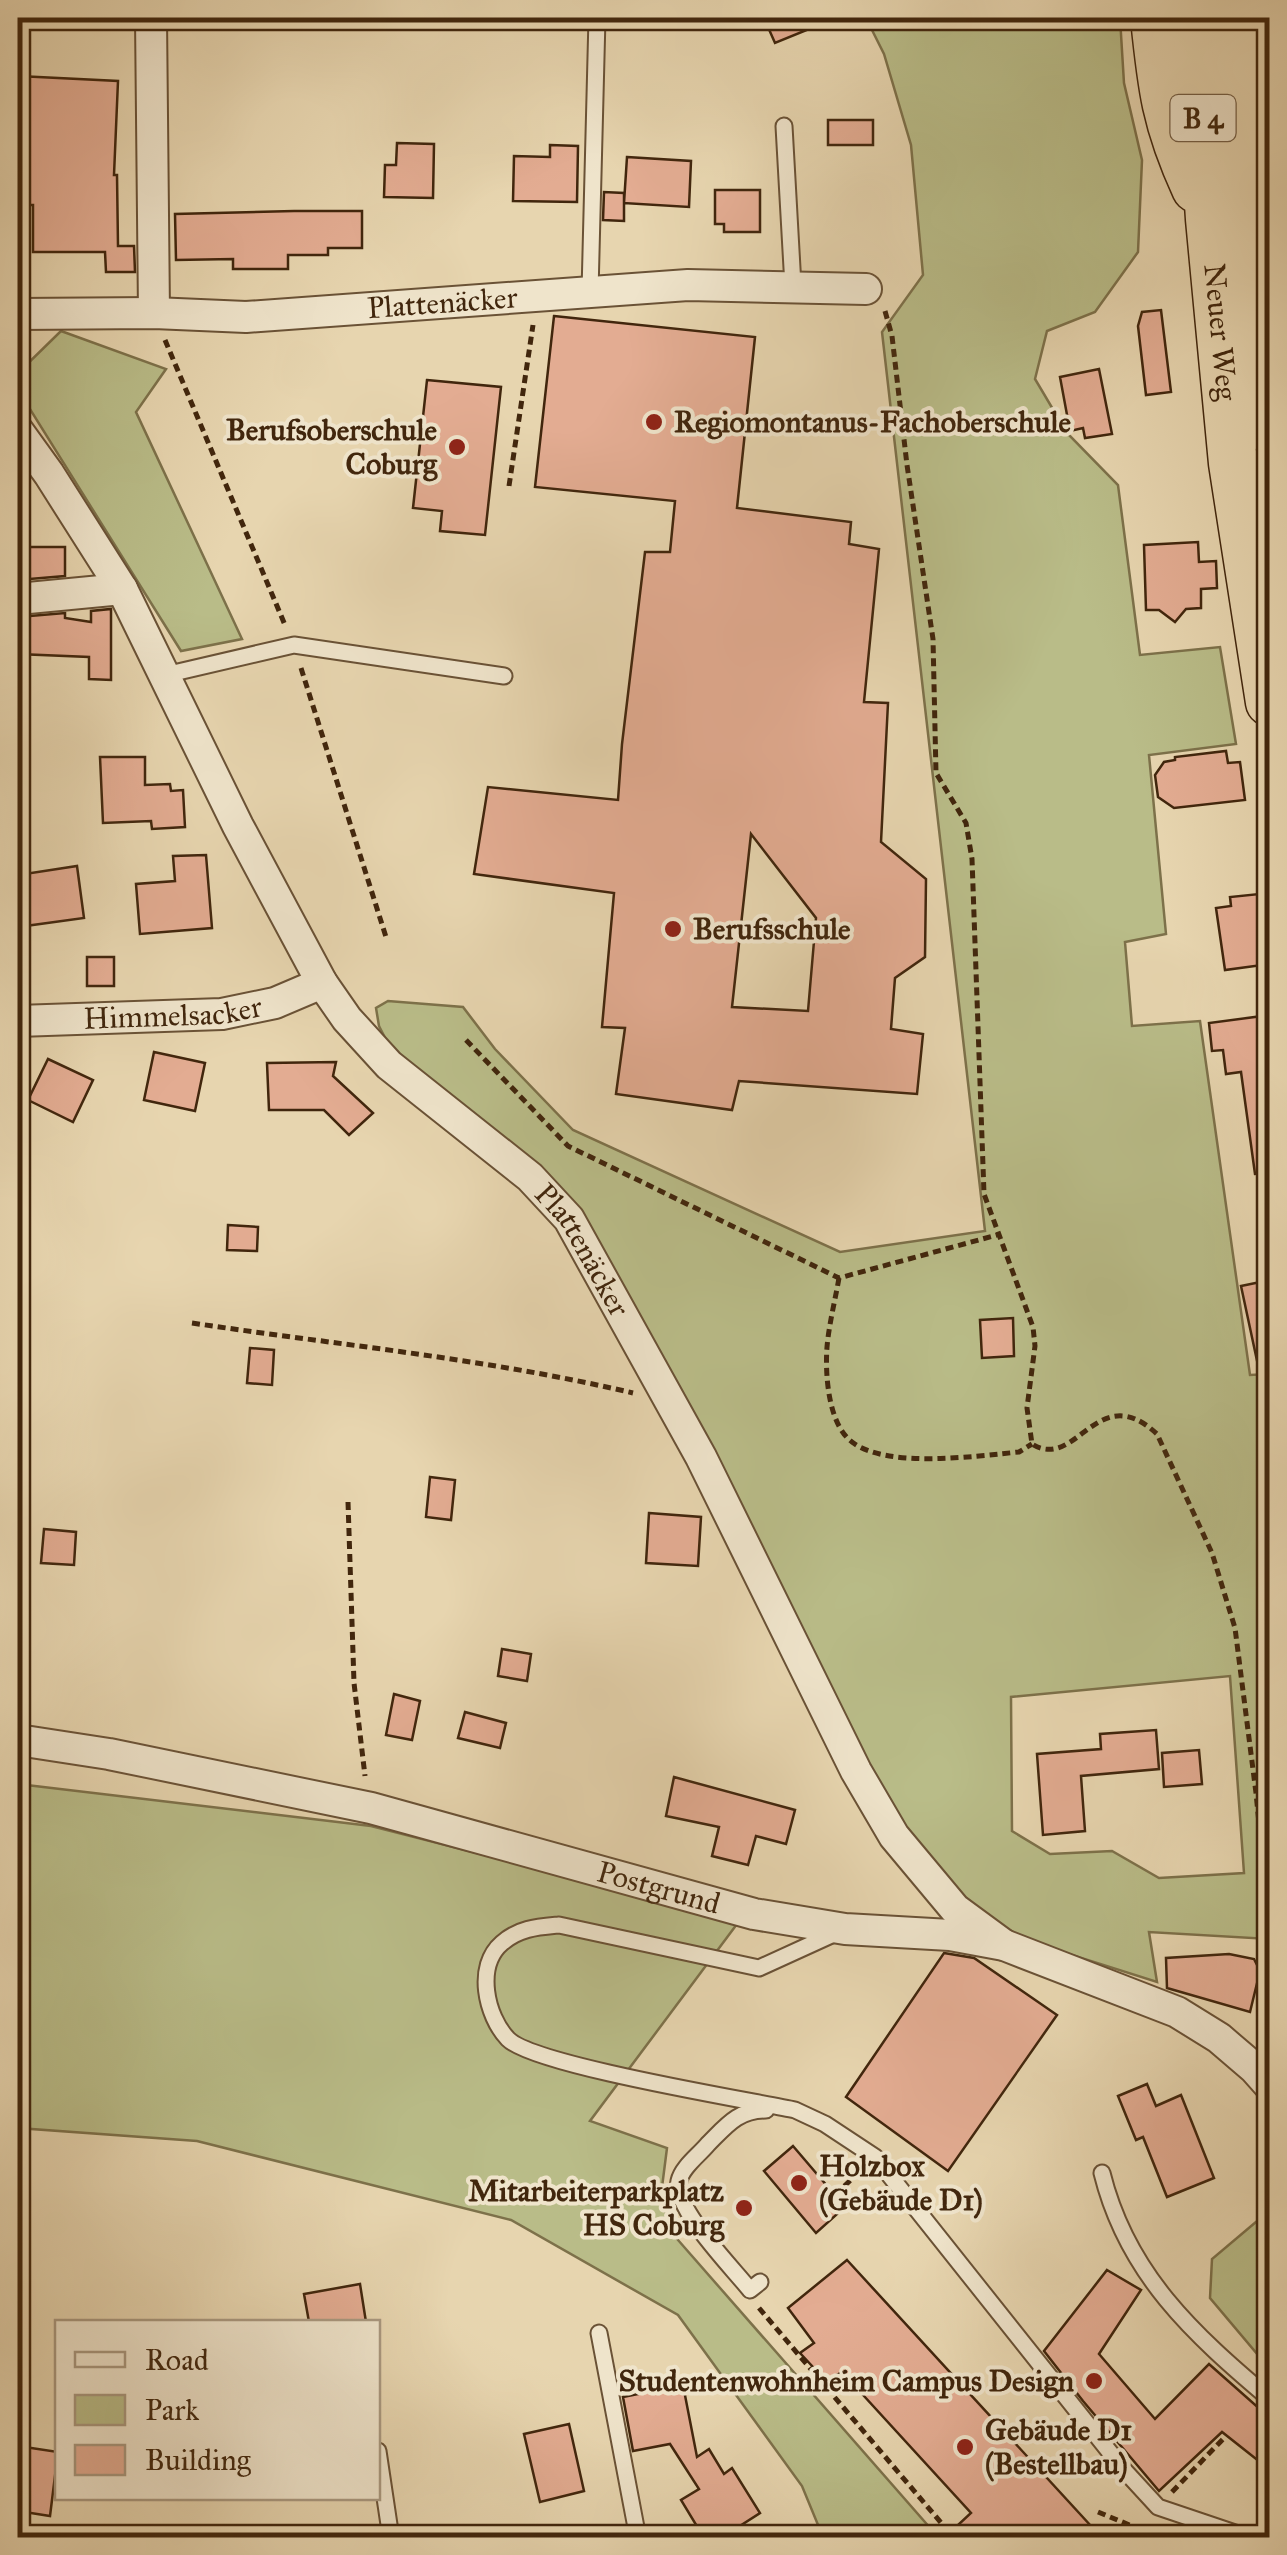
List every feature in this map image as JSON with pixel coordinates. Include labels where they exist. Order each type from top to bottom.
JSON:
[{"type":"highway","points":[[1156,18],[1163,100],[1175,142],[1210,219]]},
{"type":"highway","name":"Neuer Weg","points":[[1196,18],[1210,219],[1234,462],[1270,702]]},
{"type":"highway","name":"Neuer Weg","points":[[1234,18],[1248,226],[1270,430]]},
{"type":"street","points":[[152,18],[154,313]]},
{"type":"street","name":"Plattenäcker","points":[[18,314],[246,317],[688,285],[866,289]]},
{"type":"street","name":"Plattenäcker","points":[[18,431],[122,589],[238,826],[322,983],[390,1065],[530,1177],[568,1218],[701,1457],[856,1771],[894,1836],[955,1909],[1004,1945]]},
{"type":"street","points":[[18,598],[122,589]]},
{"type":"street","name":"Himmelsacker","points":[[18,1022],[222,1014],[275,1002],[322,983]]},
{"type":"street","name":"Postgrund","points":[[18,1740],[109,1754],[371,1808],[754,1914],[845,1929],[950,1934],[1004,1945],[1177,2012],[1220,2038],[1270,2086]]},
{"type":"lane","points":[[590,292],[597,18]]},
{"type":"lane","points":[[784,126],[793,286]]},
{"type":"lane","points":[[165,675],[294,645],[504,676]]},
{"type":"lane","points":[[845,1929],[759,1968],[559,1925],[526,1929],[499,1944],[486,1976],[488,2009],[510,2042],[568,2063],[795,2110],[825,2124],[875,2158],[1124,2470],[1158,2507],[1250,2538]]},
{"type":"lane","points":[[755,2286],[709,2229],[683,2207],[678,2183],[682,2172],[741,2113],[795,2110]]},
{"type":"lane","points":[[1102,2173],[1112,2212],[1141,2268],[1221,2358],[1270,2399]]},
{"type":"lane","points":[[599,2334],[638,2538]]},
{"type":"lane","points":[[380,2465],[391,2538]]},
{"type":"path","points":[[866,289],[878,296],[892,336],[933,639],[936,773],[966,823],[972,859],[984,1194],[1033,1327],[1027,1408],[1032,1444]]},
{"type":"path","points":[[510,486],[530,338],[542,295]]},
{"type":"path","points":[[154,313],[294,645],[386,937]]},
{"type":"path","points":[[466,1040],[568,1146],[839,1278],[996,1235]]},
{"type":"path","points":[[839,1278],[827,1347],[828,1385],[838,1424],[848,1440],[880,1453],[930,1459],[1020,1452],[1032,1444]]},
{"type":"path","points":[[192,1323],[562,1378],[670,1402]]},
{"type":"path","points":[[1032,1444],[1047,1450],[1063,1446],[1108,1417],[1126,1414],[1143,1420],[1157,1434],[1212,1554],[1235,1628],[1270,1934]]},
{"type":"path","points":[[348,1502],[354,1684],[371,1808]]},
{"type":"path","points":[[835,2195],[875,2158]]},
{"type":"path","points":[[755,2286],[762,2316],[954,2538]]},
{"type":"path","points":[[1158,2507],[1222,2440]]},
{"type":"path","points":[[1098,2512],[1160,2538]]},
{"type":"green space","points":[[866,18],[1120,18],[1124,83],[1142,160],[1138,252],[1095,312],[1047,331],[1035,379],[1067,433],[1118,485],[1140,655],[1220,647],[1236,744],[1149,755],[1166,934],[1125,942],[1132,1026],[1200,1021],[1250,1375],[1269,1374],[1269,1939],[1149,1932],[1157,1982],[1012,1936],[920,1860],[570,1198],[398,1063],[379,1026],[376,1008],[388,1001],[463,1007],[495,1049],[573,1130],[840,1252],[985,1231],[882,332],[923,275],[911,145],[884,54]],"holes":[[[1230,1676],[1244,1873],[1159,1878],[1112,1851],[1050,1854],[1012,1831],[1011,1697]]]},
{"type":"green space","points":[[61,331],[166,369],[136,412],[242,639],[181,651],[18,390],[18,373]]},
{"type":"green space","points":[[18,1784],[371,1826],[740,1920],[590,2121],[667,2148],[661,2195],[671,2232],[938,2537],[823,2537],[802,2486],[678,2315],[511,2220],[197,2141],[18,2128]]},
{"type":"green space","points":[[1269,2211],[1269,2368],[1210,2298],[1212,2259]]},
{"type":"building","points":[[764,18],[836,18],[775,43]]},
{"type":"building","points":[[18,76],[118,81],[114,175],[118,246],[134,246],[135,272],[106,272],[105,252],[33,252],[33,205],[25,205],[25,108],[18,108]]},
{"type":"building","points":[[828,120],[873,120],[873,145],[828,145]]},
{"type":"building","points":[[397,143],[434,144],[433,198],[384,197],[385,165],[396,165]]},
{"type":"building","points":[[550,145],[578,146],[577,202],[513,201],[514,156],[550,157]]},
{"type":"building","points":[[627,157],[691,161],[689,207],[624,203]]},
{"type":"building","points":[[715,190],[760,190],[760,232],[724,232],[724,224],[715,224]]},
{"type":"building","points":[[604,192],[624,193],[624,221],[603,220]]},
{"type":"building","points":[[362,211],[362,248],[328,248],[328,255],[288,255],[288,269],[233,269],[233,259],[176,260],[175,214]]},
{"type":"building","points":[[1161,310],[1171,392],[1146,395],[1138,326],[1142,312]]},
{"type":"building","points":[[554,316],[755,337],[737,508],[851,522],[849,544],[879,549],[864,702],[888,703],[881,842],[926,879],[925,957],[895,978],[891,1029],[923,1034],[917,1094],[739,1081],[732,1110],[616,1094],[625,1028],[602,1027],[614,893],[474,874],[488,787],[618,800],[645,552],[670,552],[675,501],[535,487]],"holes":[[[751,834],[816,918],[808,1011],[732,1007]]]},
{"type":"building","points":[[1099,369],[1112,434],[1085,438],[1083,428],[1070,431],[1060,377]]},
{"type":"building","name":"Berufsoberschule Coburg","points":[[427,380],[501,387],[485,535],[440,531],[442,511],[413,508]]},
{"type":"building","points":[[1198,542],[1199,562],[1216,561],[1217,588],[1201,589],[1201,608],[1186,609],[1175,622],[1159,610],[1146,610],[1144,545]]},
{"type":"building","points":[[18,547],[65,547],[65,576],[18,580]]},
{"type":"building","points":[[111,609],[111,680],[89,679],[89,657],[18,654],[18,617],[65,613],[65,618],[91,622],[91,611]]},
{"type":"building","points":[[1226,751],[1228,763],[1240,762],[1245,800],[1174,808],[1158,797],[1155,775],[1164,762],[1175,757]]},
{"type":"building","points":[[100,757],[145,757],[145,785],[170,784],[171,791],[183,790],[185,827],[152,829],[151,821],[103,823]]},
{"type":"building","points":[[206,855],[212,928],[140,934],[136,884],[175,881],[173,856]]},
{"type":"building","points":[[77,866],[84,918],[18,927],[18,875]]},
{"type":"building","points":[[1259,894],[1270,964],[1225,970],[1216,908],[1231,906],[1230,897]]},
{"type":"building","points":[[87,957],[114,957],[114,986],[87,986]]},
{"type":"building","points":[[1270,1015],[1270,1173],[1255,1174],[1241,1072],[1226,1074],[1223,1050],[1212,1051],[1209,1023]]},
{"type":"building","points":[[154,1052],[205,1063],[195,1111],[144,1100]]},
{"type":"building","points":[[48,1059],[93,1080],[73,1122],[28,1100]]},
{"type":"building","points":[[336,1062],[333,1076],[373,1113],[349,1135],[324,1110],[269,1110],[267,1063]]},
{"type":"building","points":[[228,1225],[258,1227],[257,1251],[227,1250]]},
{"type":"building","points":[[1270,1280],[1270,1369],[1259,1370],[1241,1286]]},
{"type":"building","points":[[1013,1318],[1014,1356],[982,1358],[980,1320]]},
{"type":"building","points":[[250,1348],[274,1350],[272,1385],[247,1383]]},
{"type":"building","points":[[430,1477],[455,1480],[451,1520],[426,1517]]},
{"type":"building","points":[[649,1513],[701,1517],[698,1566],[646,1563]]},
{"type":"building","points":[[44,1529],[76,1532],[74,1565],[41,1563]]},
{"type":"building","points":[[502,1649],[531,1654],[527,1681],[498,1676]]},
{"type":"building","points":[[394,1694],[420,1701],[412,1740],[386,1735]]},
{"type":"building","points":[[465,1712],[506,1723],[500,1748],[458,1738]]},
{"type":"building","points":[[1156,1730],[1159,1769],[1081,1776],[1085,1831],[1043,1835],[1037,1754],[1101,1749],[1100,1734]]},
{"type":"building","points":[[1199,1750],[1202,1784],[1164,1787],[1162,1753]]},
{"type":"building","points":[[674,1777],[795,1810],[786,1844],[756,1836],[748,1865],[712,1856],[719,1827],[666,1816]]},
{"type":"building","points":[[944,1953],[974,1958],[1057,2015],[948,2171],[846,2097]]},
{"type":"building","points":[[1229,1954],[1254,1959],[1260,1971],[1250,2012],[1167,1988],[1166,1958]]},
{"type":"building","points":[[1147,2084],[1156,2106],[1181,2095],[1214,2178],[1167,2197],[1143,2137],[1136,2140],[1118,2096]]},
{"type":"building","name":"Holzbox (Gebäude D1)","points":[[793,2146],[845,2207],[816,2233],[764,2171]]},
{"type":"building","name":"Gebäude D1 (Bestellbau)","points":[[847,2260],[1102,2538],[944,2538],[971,2513],[842,2372],[826,2381],[800,2353],[814,2343],[788,2308]]},
{"type":"building","name":"Studentenwohnheim Campus Design","points":[[1107,2270],[1141,2290],[1099,2354],[1155,2419],[1209,2364],[1270,2418],[1270,2470],[1222,2432],[1159,2491],[1083,2401],[1044,2351]]},
{"type":"building","points":[[360,2284],[366,2320],[309,2320],[304,2294]]},
{"type":"building","points":[[683,2385],[697,2457],[709,2449],[724,2474],[732,2468],[760,2513],[721,2538],[704,2538],[681,2500],[699,2489],[670,2444],[633,2451],[623,2397]]},
{"type":"building","points":[[569,2424],[584,2491],[540,2502],[524,2434]]},
{"type":"building","points":[[18,2446],[55,2452],[50,2516],[18,2511]]},
{"type":"place","name":"Regiomontanus-Fachoberschule","points":[[654,422]]},
{"type":"place","name":"Berufsoberschule Coburg","points":[[457,447]]},
{"type":"place","name":"Berufsschule","points":[[673,929]]},
{"type":"place","name":"Holzbox (Gebäude D1)","points":[[799,2183]]},
{"type":"place","name":"Mitarbeiterparkplatz HS Coburg","points":[[744,2208]]},
{"type":"place","name":"Studentenwohnheim Campus Design","points":[[1094,2381]]},
{"type":"place","name":"Gebäude D1 (Bestellbau)","points":[[965,2447]]}]
